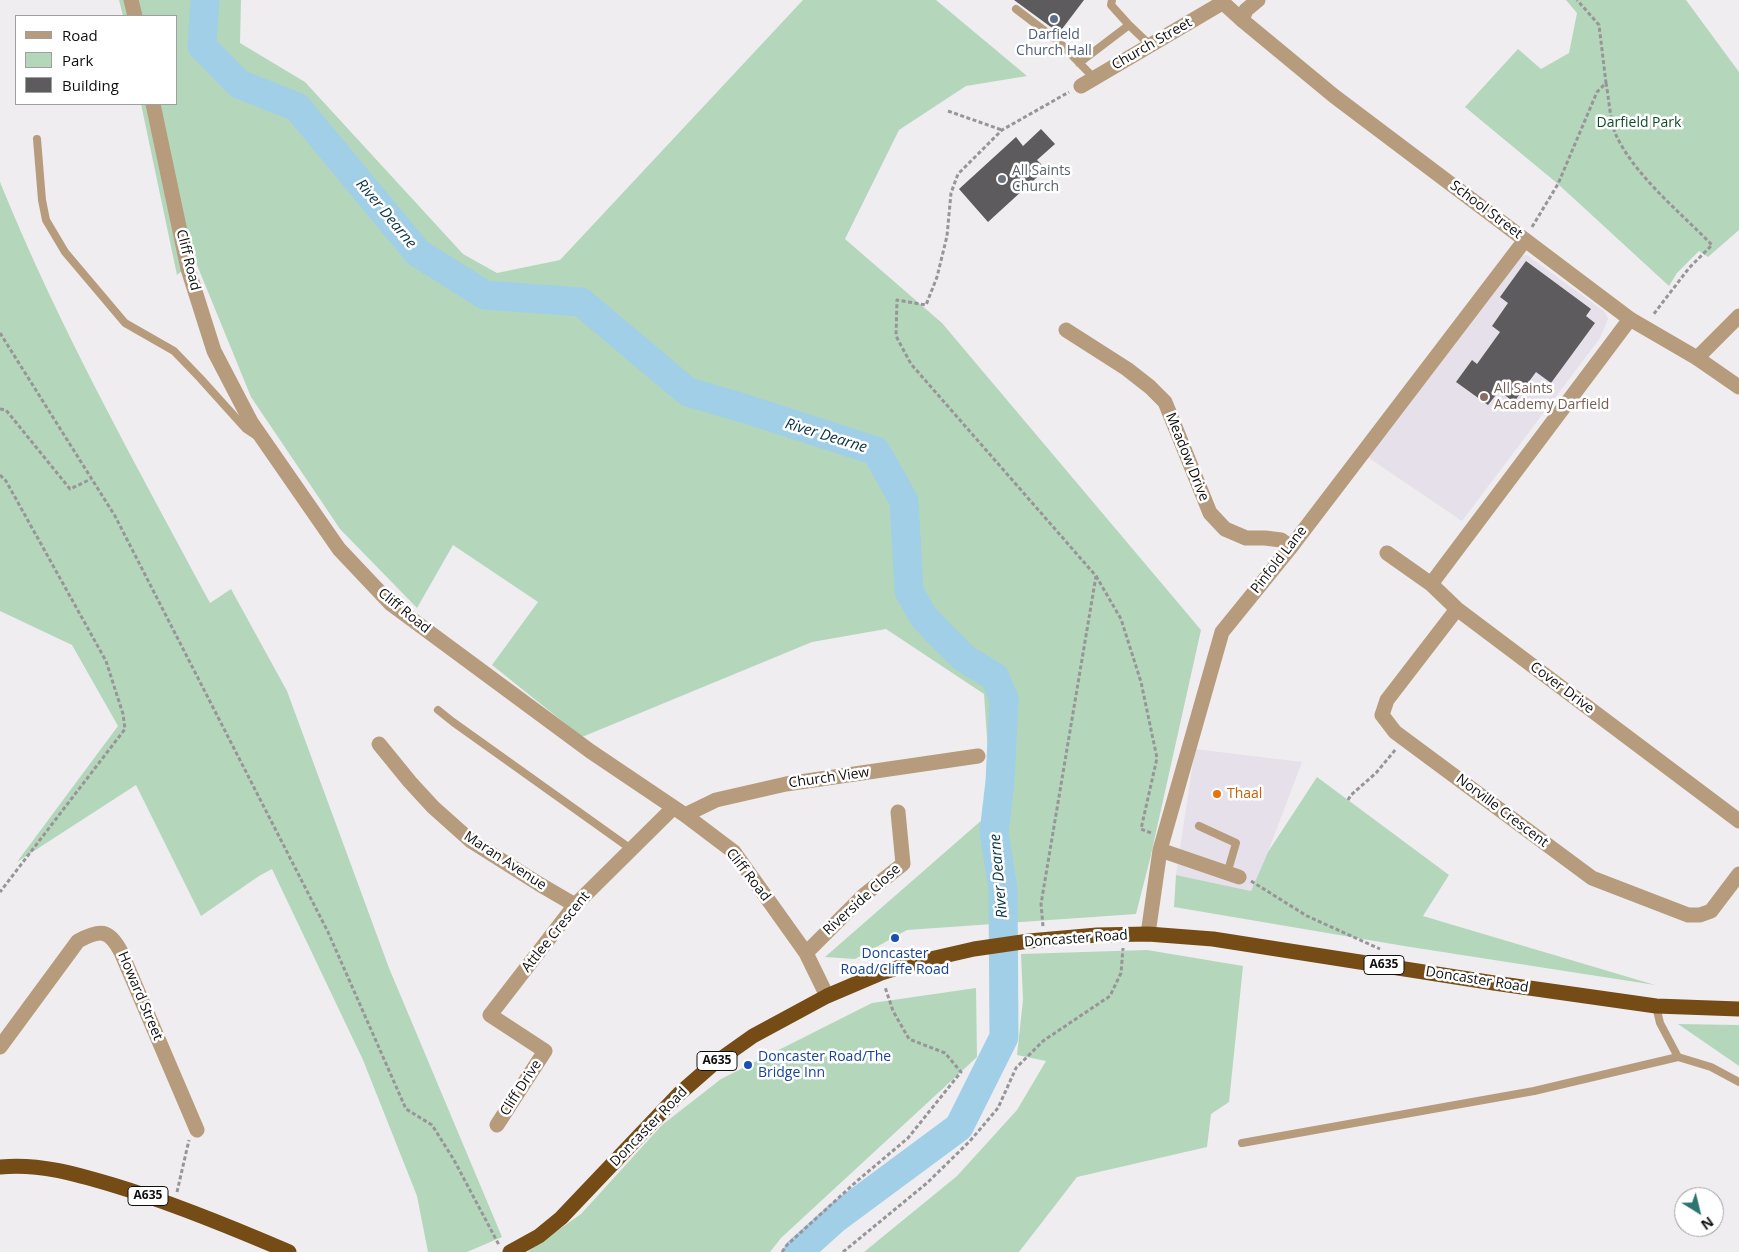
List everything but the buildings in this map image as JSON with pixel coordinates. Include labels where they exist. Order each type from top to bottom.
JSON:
[{"type":"highway","name":"Doncaster Road","points":[[510,1252],[539,1236],[561,1218],[680,1094],[712,1065],[753,1036],[827,996],[881,973],[913,963],[974,949],[1044,939],[1097,935],[1148,934],[1212,938],[1494,983],[1656,1006],[1739,1009]]},
{"type":"highway","name":"A635","points":[[0,1167],[20,1165],[74,1173],[174,1205],[288,1252]]},
{"type":"street","points":[[131,0],[135,15]]},
{"type":"street","points":[[1242,20],[1246,10],[1258,0]]},
{"type":"street","name":"School Street","points":[[1221,1],[1334,96],[1630,319],[1697,358],[1739,387]]},
{"type":"street","name":"Church Street","points":[[1081,86],[1221,1]]},
{"type":"street","name":"Cliff Road","points":[[153,105],[188,269],[214,351],[251,422],[339,549],[391,604],[590,751],[679,811],[734,852],[806,952],[827,996]]},
{"type":"street","name":"Pinfold Lane","points":[[1148,934],[1162,844],[1222,632],[1290,547],[1525,240]]},
{"type":"street","points":[[1697,358],[1739,316]]},
{"type":"street","points":[[1431,584],[1630,319]]},
{"type":"street","name":"Meadow Drive","points":[[1066,330],[1127,369],[1165,402],[1210,513],[1225,529],[1246,538],[1281,540],[1290,547]]},
{"type":"street","name":"Cover Drive","points":[[1387,553],[1431,584],[1457,609],[1739,821]]},
{"type":"street","name":"Norville Crescent","points":[[1457,609],[1387,700],[1382,715],[1395,732],[1592,878],[1688,915],[1700,915],[1711,911],[1739,874]]},
{"type":"street","name":"Maran Avenue","points":[[379,744],[427,801],[471,841],[575,904]]},
{"type":"street","name":"Church View","points":[[679,811],[716,800],[786,784],[978,756]]},
{"type":"street","name":"Attlee Crescent","points":[[545,1051],[490,1015],[575,904],[631,849],[679,811]]},
{"type":"street","name":"Riverside Close","points":[[806,952],[864,895],[903,864],[898,812]]},
{"type":"street","points":[[1162,844],[1233,876]]},
{"type":"street","name":"Howard Street","points":[[0,1048],[78,941],[89,935],[103,932],[114,938],[122,952],[196,1125]]},
{"type":"street","name":"Cliff Drive","points":[[497,1125],[545,1051]]},
{"type":"lane","points":[[1112,0],[1111,6],[1150,45]]},
{"type":"lane","points":[[1016,9],[1058,41],[1094,78]]},
{"type":"lane","points":[[1079,63],[1129,25]]},
{"type":"lane","points":[[37,140],[42,200],[46,220],[64,252],[125,323],[174,351],[246,429],[265,442]]},
{"type":"lane","points":[[438,710],[631,849]]},
{"type":"lane","points":[[1199,826],[1236,843],[1233,876]]},
{"type":"lane","points":[[1656,1006],[1660,1023],[1678,1057]]},
{"type":"lane","points":[[1242,1143],[1534,1091],[1678,1057],[1712,1067],[1739,1083]]},
{"type":"path","points":[[1577,0],[1599,25],[1615,134],[1628,156],[1646,178],[1712,245],[1689,268],[1644,327]]},
{"type":"path","points":[[1525,240],[1558,184],[1597,92],[1606,83]]},
{"type":"path","points":[[1081,86],[1002,130],[958,174],[951,193],[946,236],[937,277],[926,305],[897,300],[896,336],[911,364],[1096,576],[1121,619],[1141,682],[1157,758],[1140,830],[1162,844]]},
{"type":"path","points":[[948,111],[1002,130]]},
{"type":"path","points":[[0,333],[115,516],[328,932],[406,1109],[432,1125],[454,1160],[503,1252]]},
{"type":"path","points":[[0,409],[6,410],[70,489],[91,479]]},
{"type":"path","points":[[0,475],[6,481],[106,662],[123,714],[125,729],[0,892]]},
{"type":"path","points":[[1044,939],[1041,904],[1096,576]]},
{"type":"path","points":[[1348,800],[1351,795],[1376,774],[1404,738]]},
{"type":"path","points":[[1233,876],[1252,881],[1307,916],[1383,950]]},
{"type":"path","points":[[843,1252],[927,1183],[970,1141],[998,1108],[1016,1068],[1043,1042],[1110,996],[1122,973],[1124,935]]},
{"type":"path","points":[[782,1252],[787,1245],[857,1181],[908,1138],[961,1072],[945,1053],[909,1039],[893,1011],[881,973]]},
{"type":"path","points":[[174,1205],[196,1125]]},
{"type":"shaded area","name":"All Saints Academy Darfield","points":[[1527,255],[1605,312],[1608,319],[1600,338],[1462,521],[1366,456],[1521,256]]},
{"type":"shaded area","points":[[1195,749],[1302,762],[1251,891],[1176,875]]},
{"type":"green space","points":[[119,0],[241,0],[240,43],[305,82],[463,254],[497,273],[560,260],[803,0],[936,0],[1027,76],[966,86],[899,130],[845,239],[942,323],[1201,630],[1136,914],[907,930],[855,959],[825,957],[983,819],[989,766],[984,694],[886,629],[812,642],[582,737],[492,665],[538,602],[453,545],[417,608],[340,529],[251,397],[195,260],[177,275],[141,105],[178,105],[178,15],[123,15]]},
{"type":"green space","name":"Darfield Park","points":[[1566,0],[1686,0],[1739,72],[1739,230],[1708,257],[1699,251],[1677,273],[1669,286],[1558,184],[1465,107],[1518,49],[1541,69],[1569,53],[1577,13]]},
{"type":"green space","points":[[0,182],[47,290],[99,396],[210,603],[231,589],[287,691],[389,968],[502,1237],[467,1252],[428,1252],[417,1196],[363,1060],[272,869],[201,916],[136,785],[17,862],[118,726],[72,645],[0,611]]},
{"type":"green space","points":[[1317,777],[1449,875],[1423,916],[1655,985],[1404,946],[1174,907],[1176,875],[1251,891],[1268,852]]},
{"type":"green space","points":[[1147,950],[1243,966],[1229,1102],[1211,1114],[1207,1147],[1077,1177],[1019,1252],[864,1252],[957,1176],[1017,1110],[1046,1061],[1017,1055],[1023,1000],[1021,954]]},
{"type":"green space","points":[[976,988],[977,1057],[781,1238],[770,1252],[527,1252],[581,1214],[662,1125],[721,1079],[872,1003]]},
{"type":"green space","points":[[1678,1024],[1739,1025],[1739,1066]]},
{"type":"waterway","name":"River Dearne","points":[[205,0],[202,46],[239,84],[297,107],[418,253],[485,295],[581,302],[688,392],[876,451],[904,501],[909,591],[923,616],[940,634],[964,658],[995,677],[1004,699],[1000,782],[994,833],[1003,889],[1004,1037],[959,1127],[836,1218],[798,1252]]},
{"type":"place","name":"Darfield Church Hall","points":[[1054,19]]},
{"type":"place","name":"All Saints Church","points":[[1002,179]]},
{"type":"place","name":"All Saints Academy Darfield","points":[[1484,397]]},
{"type":"place","name":"Thaal","points":[[1217,794]]},
{"type":"place","name":"Doncaster Road/Cliffe Road","points":[[895,938]]},
{"type":"place","name":"Doncaster Road/The Bridge Inn","points":[[748,1065]]}]
